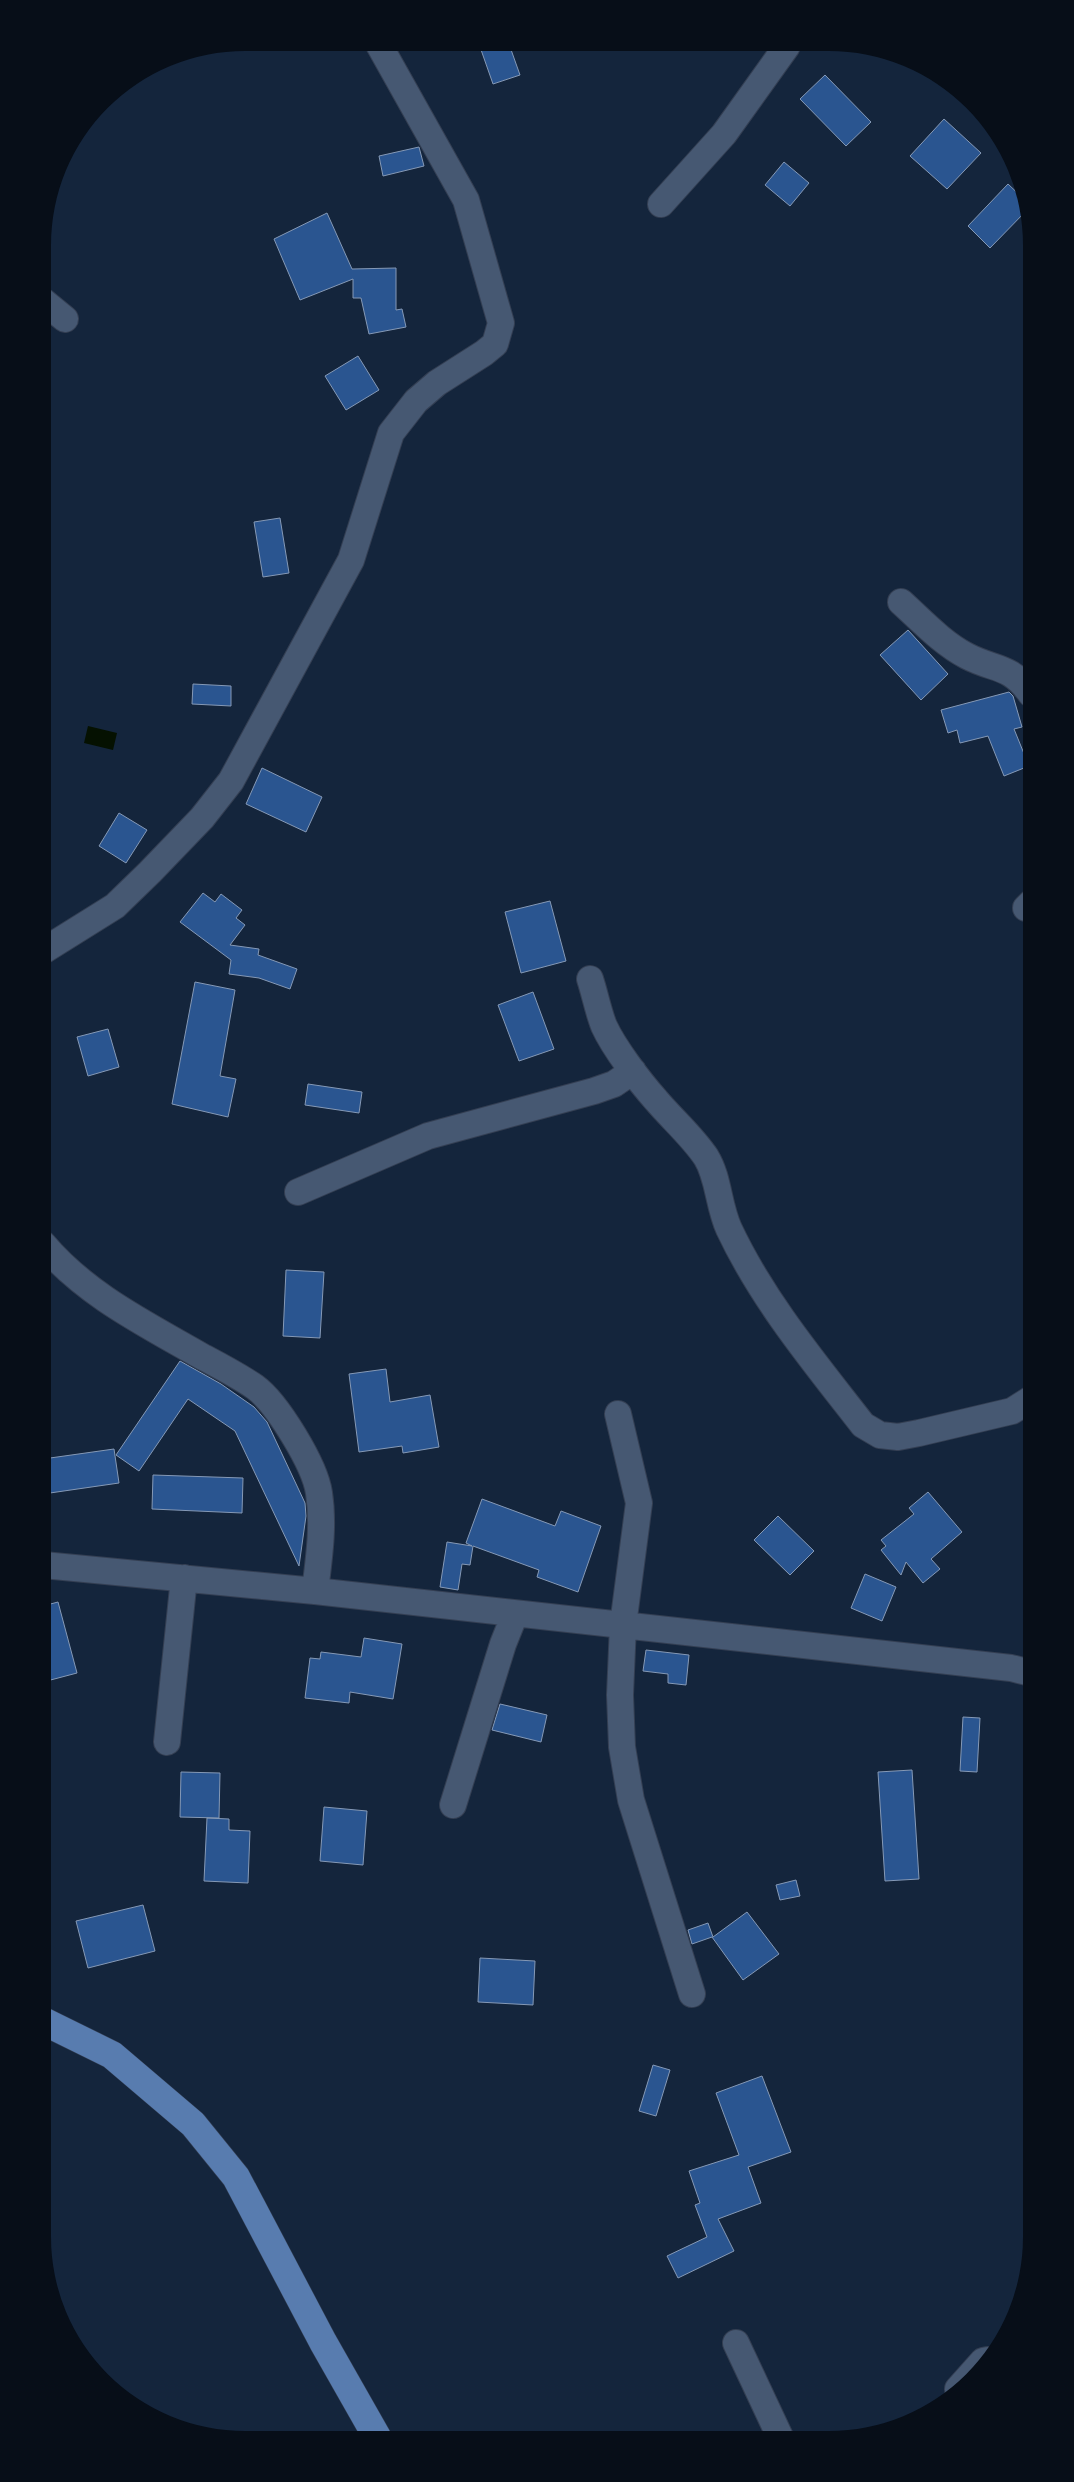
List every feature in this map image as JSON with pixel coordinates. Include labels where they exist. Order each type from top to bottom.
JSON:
[{"type":"main road","points":[[51,2025],[112,2055],[193,2124],[236,2177],[374,2431]]},
{"type":"street","points":[[51,946],[115,906],[202,818],[232,781],[350,560],[391,432],[416,401],[437,383],[495,344],[501,324],[466,200],[382,51]]},
{"type":"street","points":[[661,204],[736,119],[784,51]]},
{"type":"street","points":[[51,308],[65,319]]},
{"type":"street","points":[[902,602],[952,647],[968,657],[1010,672],[1023,686]]},
{"type":"street","points":[[590,979],[605,1026],[633,1071],[655,1100],[704,1155],[713,1169],[719,1204],[728,1228],[758,1283],[787,1326],[863,1425],[880,1435],[920,1434],[1012,1411],[1023,1405]]},
{"type":"street","points":[[298,1192],[428,1136],[594,1092],[614,1084],[633,1071]]},
{"type":"street","points":[[51,1252],[74,1275],[117,1308],[256,1388],[285,1421],[303,1452],[319,1490],[322,1526],[315,1590]]},
{"type":"street","points":[[618,1414],[639,1503],[623,1625],[620,1695],[622,1747],[631,1800],[692,1994]]},
{"type":"street","points":[[51,1566],[315,1590],[1023,1670]]},
{"type":"street","points":[[167,1742],[184,1578]]},
{"type":"street","points":[[453,1805],[503,1644],[515,1614]]},
{"type":"street","points":[[736,2343],[777,2431]]},
{"type":"shaded area","points":[[88,726],[117,733],[113,750],[84,743]]},
{"type":"building","points":[[481,51],[511,51],[520,75],[493,84]]},
{"type":"building","points":[[825,75],[871,122],[846,146],[800,99]]},
{"type":"building","points":[[944,119],[981,153],[947,189],[910,156]]},
{"type":"building","points":[[419,147],[424,166],[383,176],[379,156]]},
{"type":"building","points":[[784,162],[809,183],[790,206],[765,185]]},
{"type":"building","points":[[1008,184],[1014,190],[1020,217],[990,248],[968,226]]},
{"type":"building","points":[[327,213],[352,269],[396,268],[396,310],[402,309],[406,327],[369,334],[361,298],[353,298],[353,279],[300,300],[274,239]]},
{"type":"building","points":[[358,356],[379,390],[346,410],[325,376]]},
{"type":"building","points":[[280,518],[289,573],[263,577],[254,522]]},
{"type":"building","points":[[908,630],[948,674],[921,700],[880,655]]},
{"type":"building","points":[[193,684],[231,686],[231,706],[192,704]]},
{"type":"building","points":[[1009,692],[1013,696],[1022,727],[1014,729],[1023,751],[1023,768],[1004,776],[988,736],[960,743],[957,730],[948,733],[941,710]]},
{"type":"building","points":[[262,768],[322,797],[306,832],[246,804]]},
{"type":"building","points":[[119,813],[147,830],[126,863],[99,846]]},
{"type":"building","points":[[203,893],[215,902],[221,894],[242,910],[236,918],[245,925],[230,945],[259,949],[258,955],[297,969],[290,989],[259,978],[229,974],[231,960],[180,922]]},
{"type":"building","points":[[550,901],[566,961],[521,973],[505,912]]},
{"type":"building","points":[[195,982],[235,990],[220,1076],[236,1079],[228,1117],[172,1104]]},
{"type":"building","points":[[533,992],[554,1049],[519,1061],[498,1005]]},
{"type":"building","points":[[108,1029],[119,1067],[88,1076],[77,1037]]},
{"type":"building","points":[[308,1084],[362,1092],[359,1113],[305,1105]]},
{"type":"building","points":[[286,1270],[324,1272],[320,1338],[283,1336]]},
{"type":"building","points":[[180,1361],[221,1384],[254,1407],[267,1422],[305,1503],[306,1516],[299,1566],[235,1431],[188,1399],[139,1471],[116,1455]]},
{"type":"building","points":[[386,1369],[390,1402],[430,1395],[439,1447],[403,1453],[402,1446],[359,1452],[349,1374]]},
{"type":"building","points":[[114,1449],[119,1483],[51,1493],[51,1458]]},
{"type":"building","points":[[153,1475],[243,1478],[242,1513],[152,1509]]},
{"type":"building","points":[[928,1492],[962,1532],[931,1559],[940,1569],[923,1583],[906,1562],[901,1575],[881,1550],[886,1546],[881,1540],[914,1514],[909,1508]]},
{"type":"building","points":[[482,1499],[555,1526],[561,1511],[601,1526],[578,1592],[537,1577],[539,1570],[473,1546],[470,1565],[462,1564],[458,1590],[440,1587],[447,1542],[472,1546],[466,1543]]},
{"type":"building","points":[[778,1516],[814,1551],[790,1575],[754,1540]]},
{"type":"building","points":[[865,1574],[896,1587],[882,1621],[851,1608]]},
{"type":"building","points":[[58,1602],[77,1673],[51,1680],[51,1604]]},
{"type":"building","points":[[364,1638],[402,1644],[393,1699],[350,1692],[349,1703],[305,1698],[310,1658],[320,1659],[321,1652],[361,1657]]},
{"type":"building","points":[[646,1650],[689,1655],[686,1685],[668,1683],[668,1674],[643,1671]]},
{"type":"building","points":[[500,1704],[547,1715],[541,1742],[492,1730]]},
{"type":"building","points":[[963,1717],[980,1718],[977,1772],[960,1771]]},
{"type":"building","points":[[912,1770],[919,1879],[885,1881],[878,1772]]},
{"type":"building","points":[[181,1772],[220,1773],[219,1818],[180,1817]]},
{"type":"building","points":[[324,1807],[367,1811],[363,1865],[320,1861]]},
{"type":"building","points":[[207,1818],[229,1819],[229,1830],[250,1831],[248,1883],[204,1881]]},
{"type":"building","points":[[796,1880],[800,1896],[780,1900],[776,1885]]},
{"type":"building","points":[[143,1905],[155,1951],[88,1968],[76,1921]]},
{"type":"building","points":[[747,1912],[779,1954],[743,1980],[712,1937],[692,1944],[688,1930],[708,1923],[713,1937]]},
{"type":"building","points":[[480,1958],[535,1961],[533,2005],[478,2002]]},
{"type":"building","points":[[653,2065],[670,2070],[656,2116],[639,2111]]},
{"type":"building","points":[[762,2076],[791,2152],[748,2167],[761,2203],[718,2219],[734,2251],[678,2278],[667,2256],[707,2237],[695,2205],[700,2203],[689,2171],[739,2155],[716,2093]]}]
